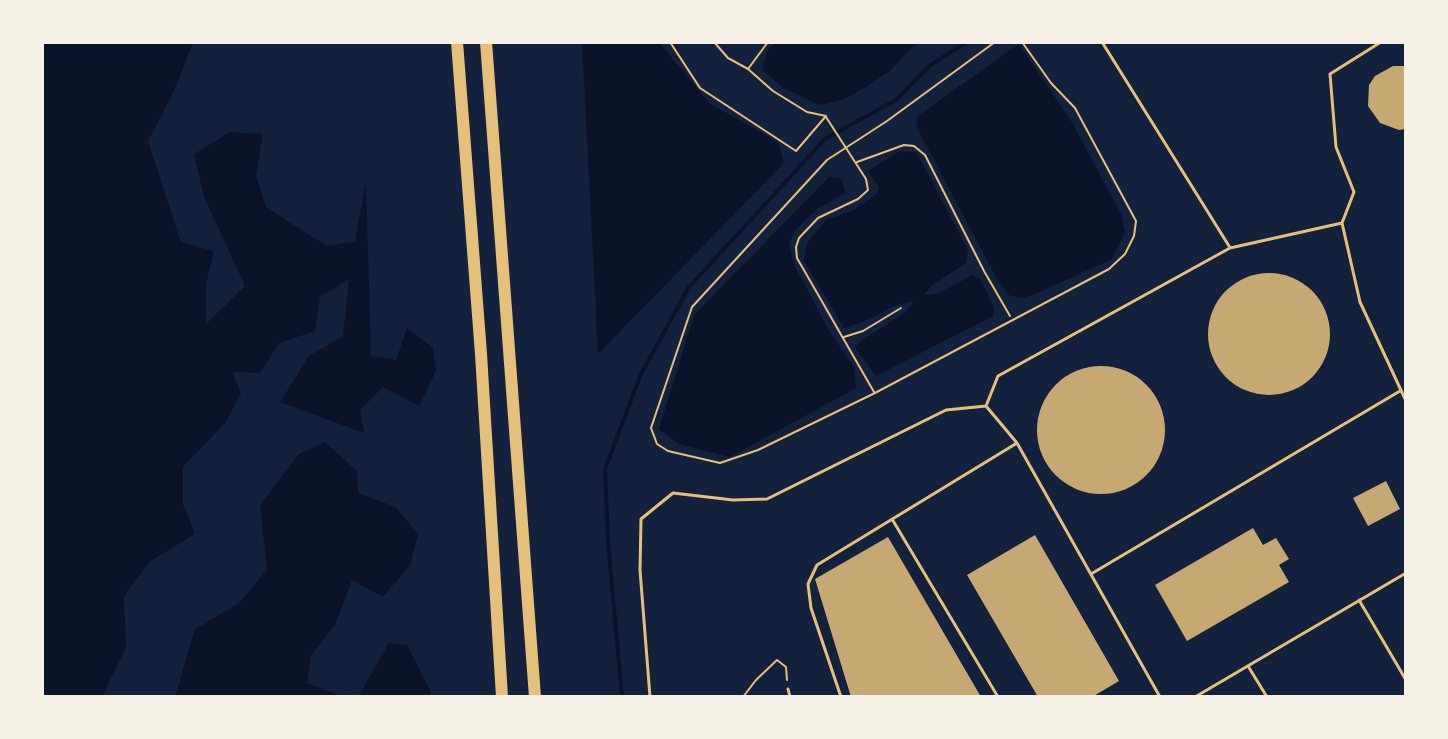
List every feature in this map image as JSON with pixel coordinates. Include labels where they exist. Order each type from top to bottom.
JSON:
[{"type":"highway","points":[[457,42],[481,341],[502,697]]},
{"type":"highway","points":[[486,42],[535,697]]},
{"type":"lane","points":[[1102,42],[1230,248]]},
{"type":"lane","points":[[1381,42],[1330,74],[1336,147],[1354,192],[1342,223],[1360,302],[1406,401]]},
{"type":"lane","points":[[986,406],[998,376],[1230,248],[1342,223]]},
{"type":"lane","points":[[1091,574],[1400,391]]},
{"type":"lane","points":[[986,406],[1017,443],[1160,697]]},
{"type":"lane","points":[[650,697],[640,570],[641,519],[673,493],[733,500],[767,499],[946,410],[986,406]]},
{"type":"lane","points":[[841,697],[811,608],[808,584],[817,565],[1017,443]]},
{"type":"lane","points":[[892,519],[998,697]]},
{"type":"lane","points":[[1195,697],[1406,573]]},
{"type":"lane","points":[[1359,600],[1406,680]]},
{"type":"lane","points":[[1247,666],[1267,697]]},
{"type":"lane","points":[[788,689],[790,697]]},
{"type":"path","points":[[670,42],[700,88],[796,151],[826,116]]},
{"type":"path","points":[[714,42],[728,58],[748,69],[773,91],[807,112],[826,116],[866,179],[868,190],[858,199],[818,218],[805,230],[796,247],[801,268],[875,393]]},
{"type":"path","points":[[748,69],[768,42]]},
{"type":"path","points":[[995,42],[887,121],[827,160],[692,307],[651,428],[657,444],[668,451],[720,463],[758,450],[875,393],[1109,269],[1125,254],[1134,236],[1136,221],[1075,108],[1044,74],[1022,42]]},
{"type":"path","points":[[856,163],[904,145],[914,146],[925,155],[984,271],[1012,318]]},
{"type":"path","points":[[843,337],[863,331],[901,308]]},
{"type":"path","points":[[743,697],[777,660],[786,667],[788,689]]},
{"type":"water","points":[[42,42],[193,42],[174,91],[148,141],[181,242],[214,251],[206,284],[206,324],[245,286],[204,197],[194,154],[230,132],[263,134],[256,176],[266,207],[327,246],[355,241],[366,182],[371,356],[396,360],[407,328],[433,348],[436,371],[419,406],[383,387],[360,410],[364,433],[280,402],[309,356],[343,336],[349,279],[320,297],[315,331],[279,343],[260,373],[232,372],[241,394],[225,423],[183,467],[183,504],[195,534],[149,562],[124,596],[126,647],[102,697],[42,697]]},
{"type":"water","points":[[582,42],[659,42],[709,103],[778,142],[784,163],[598,354]]},
{"type":"water","points":[[776,42],[920,42],[890,71],[867,86],[843,100],[819,105],[782,87],[762,70],[768,50]]},
{"type":"water","points":[[1019,44],[1073,124],[1121,214],[1125,233],[1111,260],[1026,298],[1010,296],[998,281],[918,130],[916,117]]},
{"type":"water","points":[[900,151],[916,152],[968,250],[966,263],[931,286],[924,295],[940,293],[972,275],[981,280],[994,308],[993,316],[876,376],[855,347],[905,313],[914,301],[844,328],[804,261],[807,243],[826,220],[852,211],[876,195],[879,187],[868,171]]},
{"type":"water","points":[[829,177],[842,179],[845,193],[819,208],[796,229],[789,244],[796,268],[828,329],[854,367],[856,388],[730,457],[679,444],[659,429],[694,315]]},
{"type":"water","points":[[325,442],[357,471],[358,493],[396,507],[418,535],[410,565],[383,597],[352,580],[335,625],[311,655],[307,683],[343,697],[175,697],[195,629],[239,603],[267,570],[260,505],[299,454]]},
{"type":"water","points":[[389,643],[407,645],[431,692],[428,697],[358,697]]},
{"type":"building","points":[[1393,66],[1406,66],[1406,129],[1399,130],[1380,123],[1368,106],[1369,85],[1375,76]]},
{"type":"building","points":[[1269,273],[1292,278],[1312,291],[1325,311],[1330,334],[1325,357],[1312,377],[1292,390],[1269,395],[1246,390],[1226,377],[1213,357],[1208,334],[1213,311],[1226,291],[1246,278]]},
{"type":"building","points":[[1101,366],[1125,371],[1146,385],[1160,406],[1165,430],[1160,454],[1146,475],[1125,489],[1101,494],[1077,489],[1056,475],[1042,454],[1037,430],[1042,406],[1056,385],[1077,371]]},
{"type":"building","points":[[1386,481],[1400,509],[1368,526],[1353,498]]},
{"type":"building","points":[[1253,528],[1263,545],[1276,538],[1289,559],[1279,565],[1289,582],[1187,641],[1155,585]]},
{"type":"building","points":[[1035,535],[1119,681],[1092,697],[1038,697],[967,575]]},
{"type":"building","points":[[888,537],[981,697],[851,697],[815,579]]},
{"type":"waterway","points":[[622,697],[605,469],[641,374],[689,287],[825,139],[896,100],[929,66],[967,42]]}]
